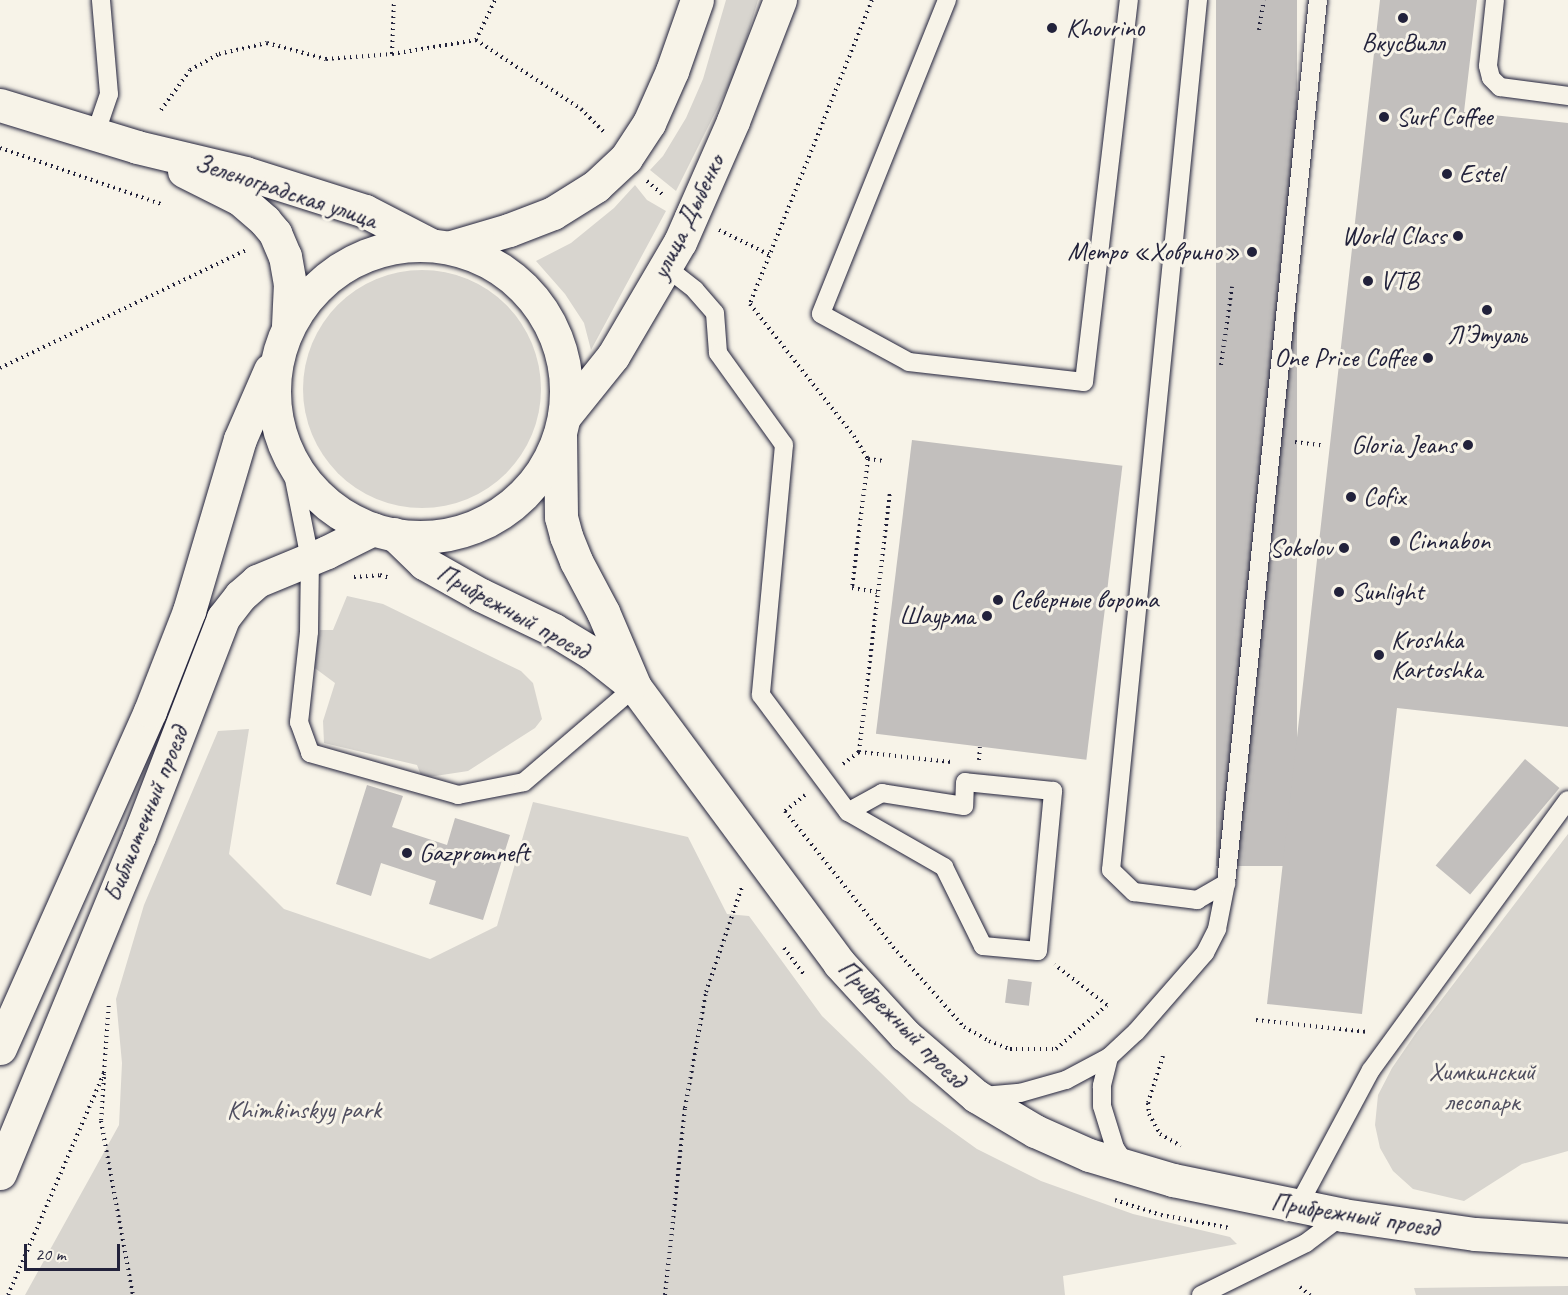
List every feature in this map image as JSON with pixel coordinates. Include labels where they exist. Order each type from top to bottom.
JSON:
[{"type":"main road","points":[[283,339],[313,290],[347,263],[388,247],[441,246],[509,230],[553,213],[596,186],[626,158],[649,123],[672,71],[697,0]]},
{"type":"main road","name":"улица Дыбенко","points":[[562,426],[613,356],[666,267],[706,185],[780,0]]},
{"type":"main road","name":"Зеленоградская улица","points":[[0,105],[137,147],[245,172],[364,211],[441,246],[487,260],[518,281],[542,310],[559,343],[566,380],[562,426]]},
{"type":"main road","name":"Зеленоградская улица","points":[[137,147],[240,199],[266,220],[275,232],[285,256],[290,284],[283,339],[273,388],[277,425],[290,459],[311,489],[339,513],[383,532]]},
{"type":"main road","name":"Библиотечный проезд","points":[[0,1048],[150,711],[189,611],[240,439],[283,339]]},
{"type":"main road","points":[[383,532],[424,537],[454,533],[483,523],[508,507],[531,487],[548,462],[562,426]]},
{"type":"main road","name":"Прибрежный проезд","points":[[562,426],[561,517],[566,536],[576,561],[603,612],[635,687],[839,963],[905,1035],[976,1096],[1035,1131],[1089,1155],[1129,1168],[1244,1196],[1343,1215],[1475,1234],[1568,1240]]},
{"type":"main road","name":"Библиотечный проезд","points":[[0,1173],[52,1042],[139,836],[224,618],[240,596],[257,581],[383,532]]},
{"type":"main road","name":"Прибрежный проезд","points":[[383,532],[424,563],[583,647],[635,687]]},
{"type":"lane","points":[[95,135],[109,94],[101,0]]},
{"type":"lane","points":[[947,0],[821,314],[909,362],[1084,382],[1129,0]]},
{"type":"lane","points":[[1198,0],[1111,870],[1134,892],[1197,900],[1226,883]]},
{"type":"lane","points":[[976,1096],[1020,1093],[1066,1080],[1109,1058],[1136,1032],[1204,953],[1217,929],[1226,883],[1318,0]]},
{"type":"lane","points":[[1495,0],[1488,66],[1494,82],[1510,89],[1568,96]]},
{"type":"lane","points":[[666,267],[695,290],[715,313],[718,353],[784,445],[761,695],[848,812],[944,867],[983,946],[1038,951],[1053,790],[965,782],[964,806],[882,793],[848,812]]},
{"type":"lane","points":[[290,459],[310,559],[309,632],[299,722],[310,753],[458,795],[524,783],[635,687]]},
{"type":"lane","points":[[1298,1206],[1363,1083],[1568,800]]},
{"type":"lane","points":[[1109,1058],[1102,1086],[1102,1106],[1115,1148],[1129,1168]]},
{"type":"lane","points":[[1201,1295],[1306,1243],[1343,1215]]},
{"type":"path","points":[[392,54],[394,0]]},
{"type":"path","points":[[476,40],[495,0]]},
{"type":"path","points":[[872,0],[750,304],[854,436],[868,459],[852,588],[877,592]]},
{"type":"path","points":[[1259,30],[1264,0]]},
{"type":"path","points":[[161,110],[190,70],[219,54],[267,44],[326,59],[392,54],[476,40],[582,109],[603,131]]},
{"type":"path","points":[[0,148],[161,204]]},
{"type":"path","points":[[644,178],[666,198]]},
{"type":"path","points":[[717,229],[770,255]]},
{"type":"path","points":[[0,368],[252,246]]},
{"type":"path","points":[[1221,366],[1232,287]]},
{"type":"path","points":[[868,459],[884,461]]},
{"type":"path","points":[[890,492],[859,752],[957,763]]},
{"type":"path","points":[[979,765],[980,747]]},
{"type":"path","points":[[785,811],[893,947],[964,1027],[981,1037],[1010,1048],[1056,1049],[1107,1005],[1038,951]]},
{"type":"path","points":[[665,1295],[686,1108],[706,992],[743,884]]},
{"type":"path","points":[[109,991],[101,1121],[133,1295]]},
{"type":"path","points":[[1256,1020],[1396,1036]]},
{"type":"path","points":[[1163,1056],[1148,1102],[1149,1114],[1160,1134],[1184,1148]]},
{"type":"path","points":[[8,1295],[104,1073]]},
{"type":"path","points":[[1300,1287],[1310,1295]]},
{"type":"green space","points":[[726,0],[758,0],[738,67],[676,191],[650,170],[663,156],[686,118],[703,79]]},
{"type":"green space","points":[[635,185],[647,200],[666,211],[591,350],[584,323],[565,294],[536,261],[571,243],[614,208]]},
{"type":"green space","points":[[422,270],[467,279],[488,290],[506,305],[521,323],[532,344],[541,389],[532,434],[521,455],[506,473],[488,488],[467,499],[422,508],[377,499],[356,488],[338,473],[323,455],[312,434],[303,389],[312,344],[323,323],[338,305],[356,290],[377,279]]},
{"type":"green space","points":[[347,596],[383,604],[521,671],[533,683],[542,719],[535,728],[468,771],[422,778],[417,765],[324,743],[323,721],[335,683],[312,666],[320,630],[333,630]]},
{"type":"green space","name":"Khimkinskyy park","points":[[249,729],[229,854],[284,909],[430,959],[497,926],[533,802],[688,837],[727,914],[749,916],[822,1016],[910,1101],[977,1149],[1041,1181],[1133,1214],[1230,1237],[1237,1244],[1063,1276],[1065,1295],[25,1295],[119,1125],[122,1063],[116,999],[144,905],[218,731]]},
{"type":"green space","name":"Химкинский лесопарк","points":[[1568,834],[1568,1151],[1522,1164],[1464,1201],[1413,1189],[1393,1171],[1380,1148],[1375,1125],[1378,1095],[1392,1068],[1416,1033]]},
{"type":"green space","points":[[1568,1286],[1568,1295],[1416,1295],[1414,1288]]},
{"type":"building","points":[[1216,0],[1297,0],[1297,866],[1216,866]]},
{"type":"building","points":[[1380,0],[1477,0],[1464,112],[1568,123],[1568,727],[1397,708],[1362,1014],[1267,1004]]},
{"type":"building","name":"Северные ворота","points":[[912,440],[1122,466],[1086,760],[876,734]]},
{"type":"building","points":[[1525,759],[1559,788],[1470,894],[1436,865]]},
{"type":"building","points":[[367,785],[403,796],[392,827],[447,845],[455,818],[510,835],[483,920],[429,904],[436,881],[381,863],[371,896],[336,884]]},
{"type":"building","points":[[1008,979],[1032,982],[1029,1006],[1005,1003]]},
{"type":"place","name":"ВкусВилл","points":[[1403,18]]},
{"type":"place","name":"Khovrino","points":[[1052,28]]},
{"type":"place","name":"Surf Coffee","points":[[1384,117]]},
{"type":"place","name":"Estel","points":[[1447,174]]},
{"type":"place","name":"World Class","points":[[1458,236]]},
{"type":"place","name":"Метро «Ховрино»","points":[[1252,252]]},
{"type":"place","name":"VTB","points":[[1368,281]]},
{"type":"place","name":"Л’Этуаль","points":[[1487,310]]},
{"type":"place","name":"One Price Coffee","points":[[1428,358]]},
{"type":"place","name":"Gloria Jeans","points":[[1468,445]]},
{"type":"place","name":"Cofix","points":[[1351,497]]},
{"type":"place","name":"Cinnabon","points":[[1395,541]]},
{"type":"place","name":"Sokolov","points":[[1344,548]]},
{"type":"place","name":"Sunlight","points":[[1339,592]]},
{"type":"place","name":"Северные ворота","points":[[998,600]]},
{"type":"place","name":"Шаурма","points":[[987,616]]},
{"type":"place","name":"Kroshka Kartoshka","points":[[1379,655]]},
{"type":"place","name":"Gazpromneft","points":[[407,853]]}]
